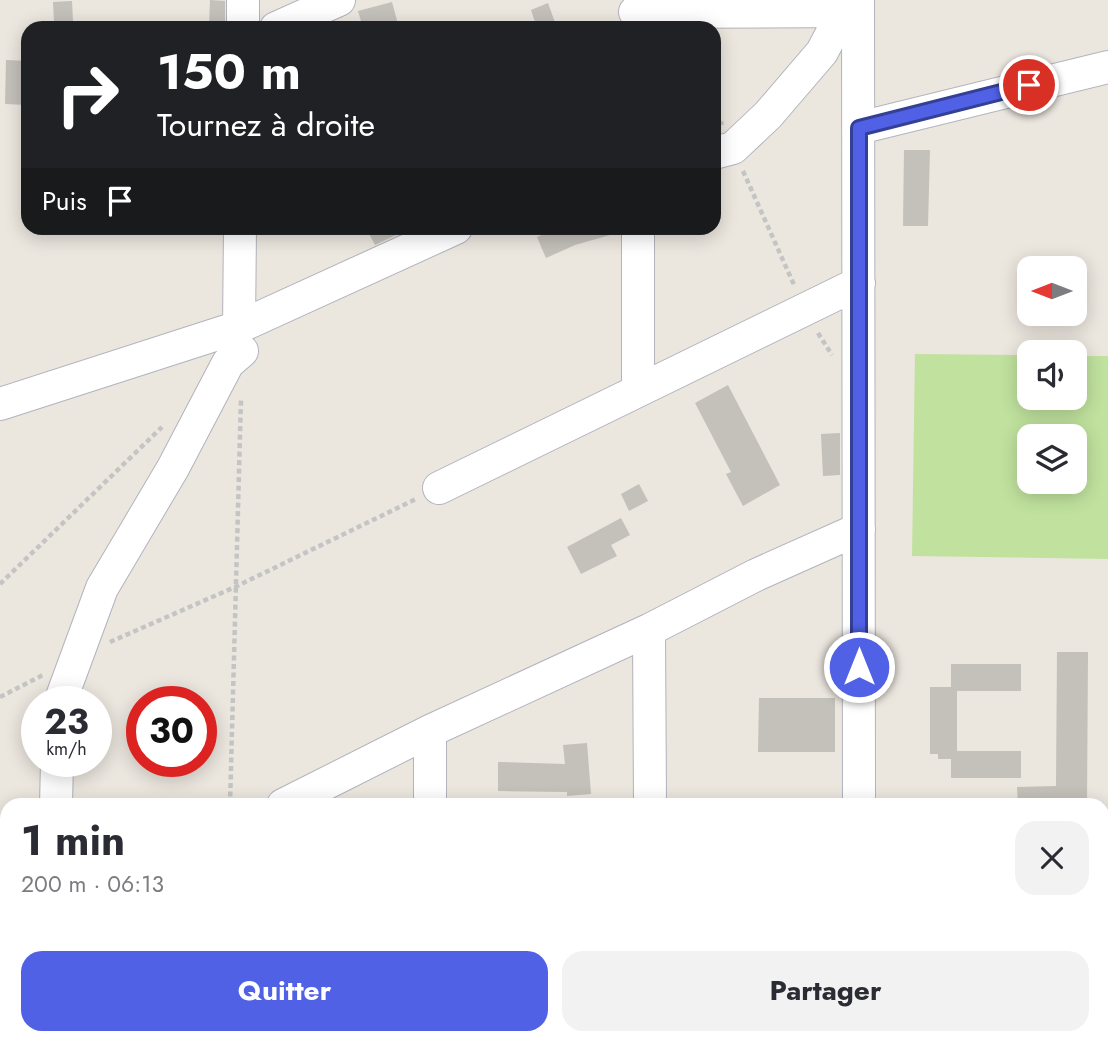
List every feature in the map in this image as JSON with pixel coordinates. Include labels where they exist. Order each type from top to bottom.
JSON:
[{"type":"street","points":[[243,0],[243,21]]},
{"type":"street","points":[[292,21],[339,0]]},
{"type":"street","points":[[635,13],[853,8]]},
{"type":"street","points":[[853,8],[859,128],[859,798]]},
{"type":"street","points":[[723,151],[768,115],[822,52],[853,8]]},
{"type":"street","points":[[859,128],[1108,67]]},
{"type":"street","points":[[66,686],[102,588],[179,457],[241,339],[240,235]]},
{"type":"street","points":[[0,404],[241,339],[442,235]]},
{"type":"street","points":[[638,389],[639,235]]},
{"type":"street","points":[[439,488],[859,283]]},
{"type":"street","points":[[297,798],[430,731],[649,630],[756,575],[859,529]]},
{"type":"street","points":[[649,630],[650,798]]},
{"type":"street","points":[[430,731],[430,798]]},
{"type":"street","points":[[56,798],[57,777]]},
{"type":"path","points":[[723,151],[822,341],[859,393]]},
{"type":"path","points":[[230,798],[241,393]]},
{"type":"path","points":[[0,584],[169,421]]},
{"type":"path","points":[[0,697],[76,657],[235,587],[439,488]]},
{"type":"green space","points":[[915,354],[1017,355],[1017,410],[1087,410],[1087,356],[1108,356],[1108,559],[912,556]]},
{"type":"building","points":[[210,0],[225,1],[225,21],[209,21]]},
{"type":"building","points":[[72,1],[73,21],[54,21],[53,2]]},
{"type":"building","points":[[392,2],[397,21],[361,21],[358,11]]},
{"type":"building","points":[[548,3],[554,21],[535,21],[531,10]]},
{"type":"building","points":[[6,60],[21,61],[21,105],[5,104]]},
{"type":"building","points":[[904,150],[930,150],[928,226],[903,226]]},
{"type":"building","points":[[370,235],[396,235],[375,245]]},
{"type":"building","points":[[610,235],[575,245],[546,258],[537,237]]},
{"type":"building","points":[[728,385],[780,485],[743,506],[726,474],[731,472],[695,403]]},
{"type":"building","points":[[840,433],[840,475],[823,476],[821,434]]},
{"type":"building","points":[[639,484],[648,501],[629,511],[621,494]]},
{"type":"building","points":[[621,518],[630,535],[611,545],[617,556],[581,574],[567,547]]},
{"type":"building","points":[[1057,652],[1088,652],[1087,798],[1018,798],[1017,787],[1056,786]]},
{"type":"building","points":[[951,664],[1021,664],[1021,691],[957,691],[957,751],[1021,751],[1021,778],[951,778],[951,759],[938,759],[938,754],[930,754],[930,687],[951,687]]},
{"type":"building","points":[[759,698],[835,698],[835,752],[758,752]]},
{"type":"building","points":[[587,743],[591,794],[567,796],[567,792],[498,791],[498,762],[565,764],[563,745]]},
{"type":"route","points":[[859,667],[859,128],[1029,85]]}]
